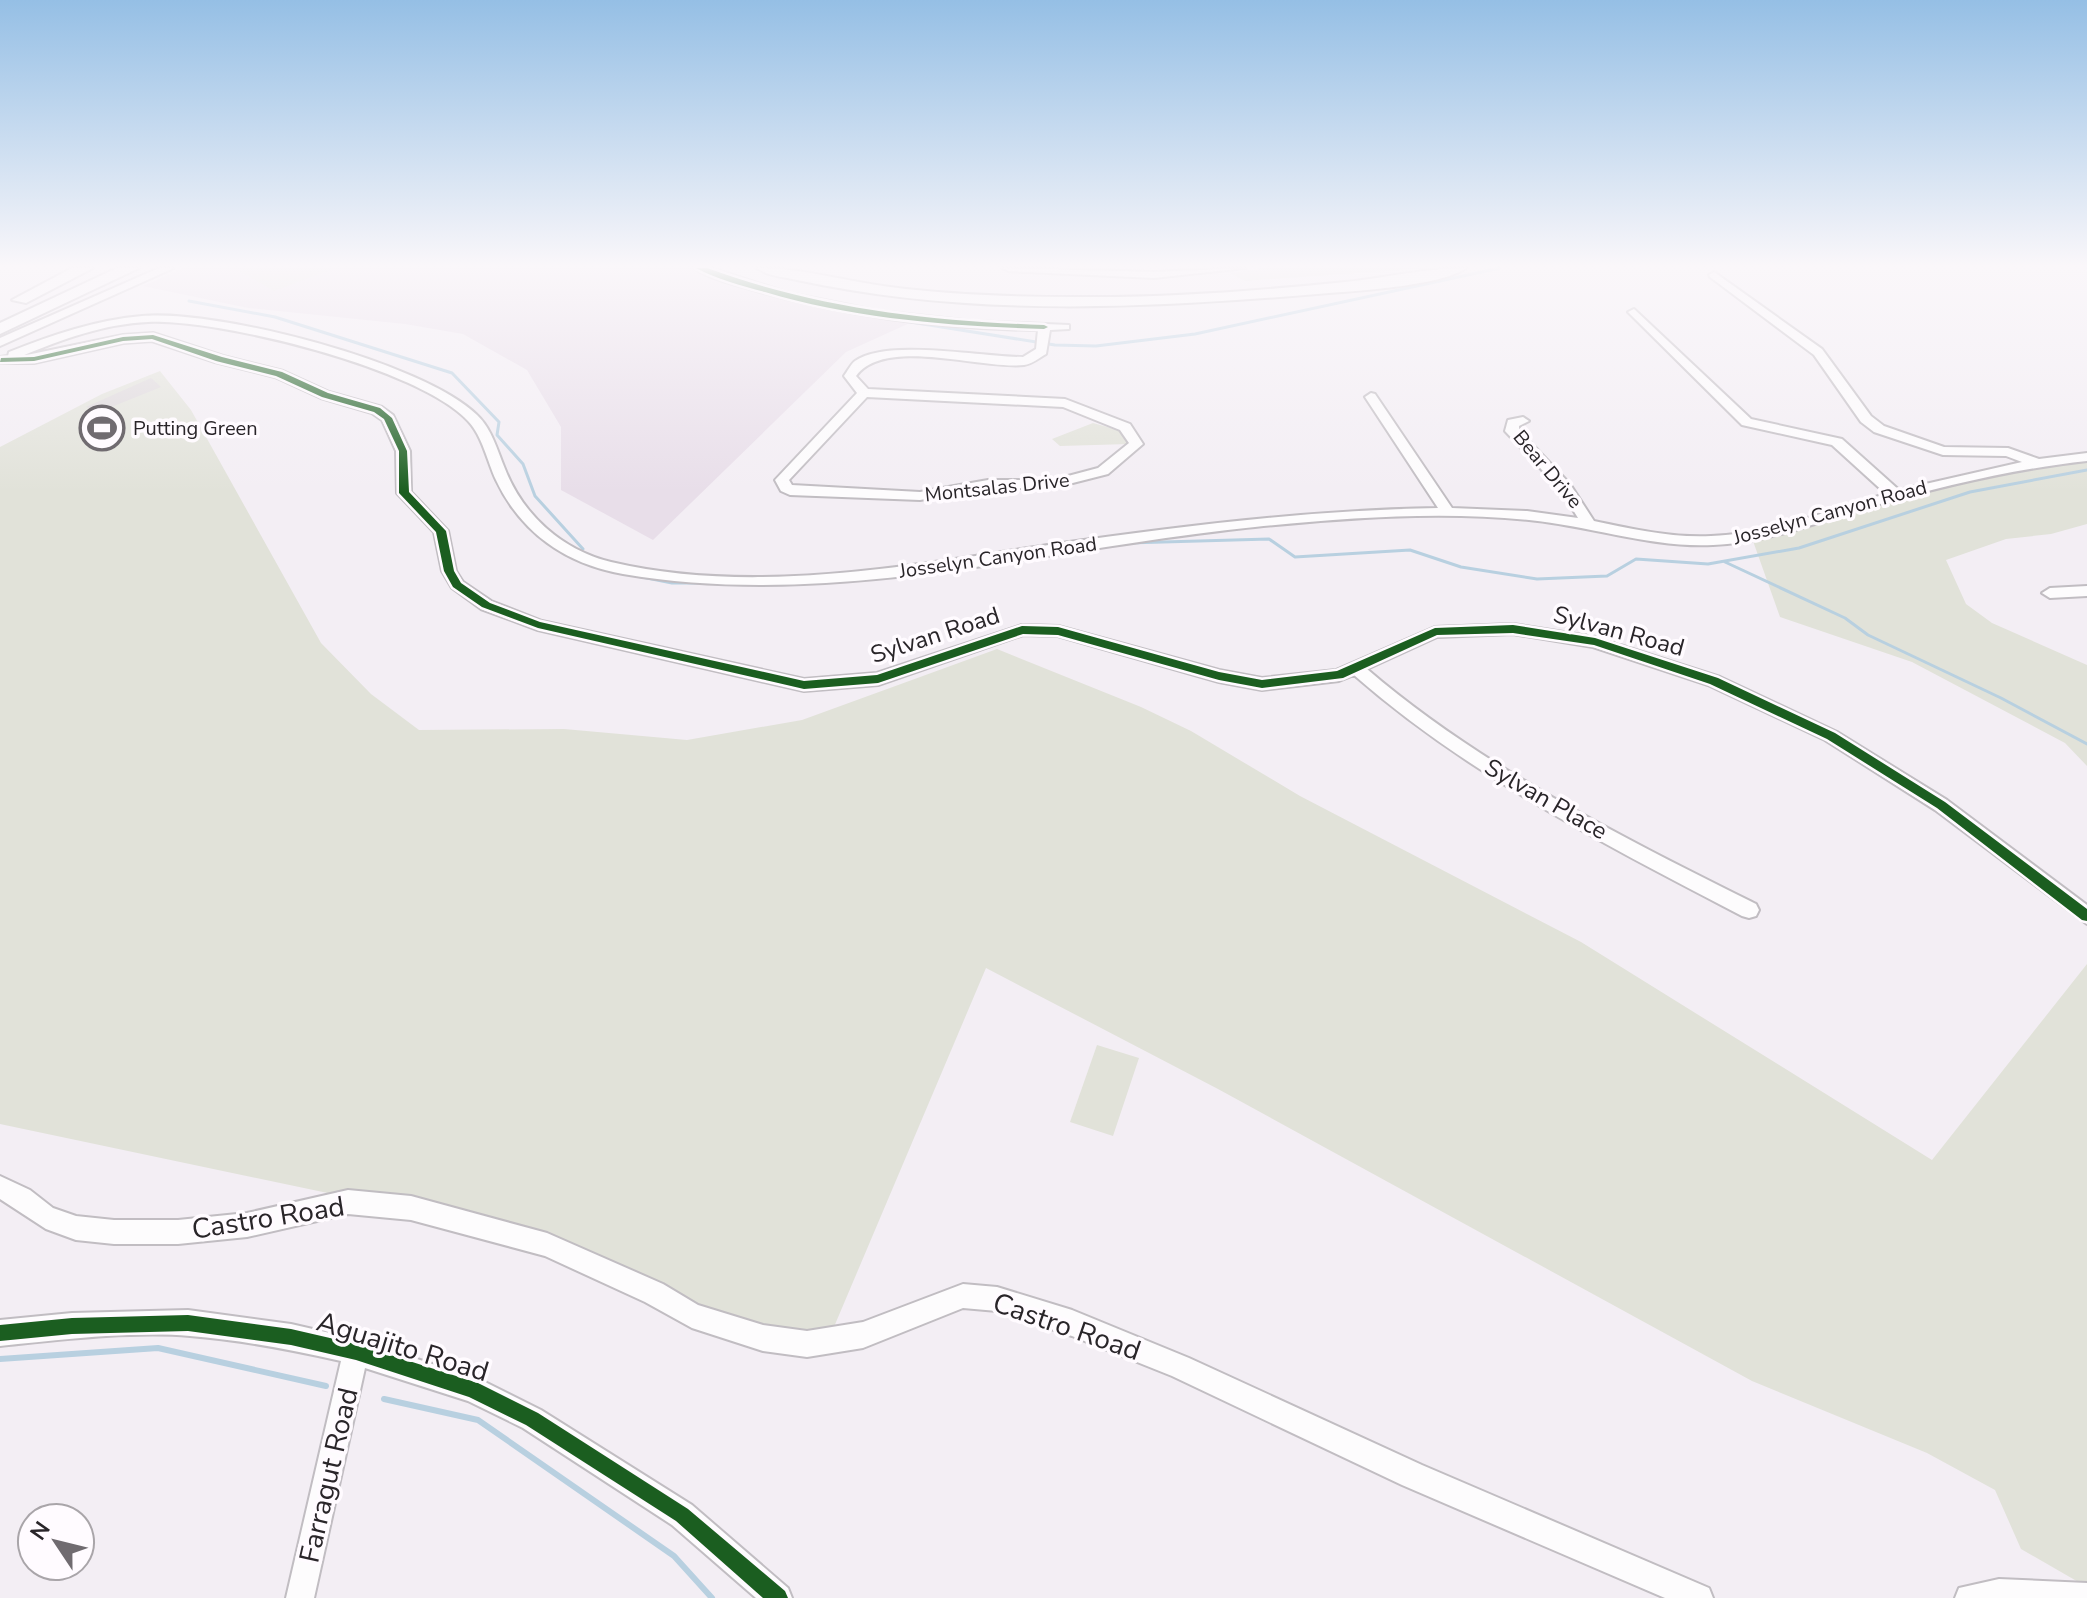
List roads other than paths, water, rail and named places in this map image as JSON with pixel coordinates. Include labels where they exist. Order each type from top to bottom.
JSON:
[{"type":"street","name":"Josselyn Canyon Road","points":[[1,361],[48,343]]},
{"type":"street","name":"Sylvan Road","points":[[1,361],[34,359],[104,343]]},
{"type":"street","name":"Sylvan Road","points":[[170,343],[279,374],[325,395],[377,410],[392,424],[403,451],[404,493],[437,524],[444,540],[449,571],[457,585],[471,597],[538,625],[782,681],[825,685],[878,679],[928,664],[1003,634],[1040,629],[1058,631],[1242,682],[1297,682],[1327,678],[1435,632],[1490,628],[1537,631],[1595,642],[1748,695],[1863,754],[1941,805],[2087,916]]},
{"type":"street","name":"Josselyn Canyon Road","points":[[294,343],[363,363],[434,391],[472,418],[485,433],[503,482],[520,511],[557,545],[599,564],[667,575],[761,579],[863,575],[1202,528],[1354,515],[1448,512],[1549,518],[1669,539],[1724,540],[1768,532],[1896,495],[2035,462],[2087,457]]},
{"type":"street","points":[[864,393],[850,376],[853,367],[867,357],[890,353],[1025,361],[1042,351],[1043,343]]},
{"type":"street","points":[[1665,343],[1747,422],[1837,442],[1896,495]]},
{"type":"street","points":[[1805,343],[1818,352],[1866,419],[1879,429],[1943,451],[2008,452],[2035,462]]},
{"type":"street","name":"Montsalas Drive","points":[[864,393],[1065,403],[1125,427],[1136,444],[1103,471],[1053,484],[988,484],[920,496],[795,492],[786,488],[782,480],[864,393]]},
{"type":"street","points":[[1371,397],[1448,512]]},
{"type":"street","name":"Bear Drive","points":[[1523,421],[1513,423],[1512,431],[1565,487],[1589,525]]},
{"type":"street","points":[[2050,593],[2087,591]]},
{"type":"street","name":"Sylvan Place","points":[[1356,668],[1397,705],[1451,743],[1612,838],[1749,910]]},
{"type":"street","name":"Castro Road","points":[[0,1187],[22,1198],[46,1217],[76,1228],[114,1232],[178,1232],[247,1225],[348,1202],[411,1208],[547,1245],[654,1293],[692,1316],[763,1338],[807,1344],[863,1335],[963,1296],[997,1299],[1072,1323],[1180,1367],[1412,1475],[1699,1598]]},
{"type":"street","name":"Aguajito Road","points":[[0,1333],[72,1326],[188,1323],[291,1337],[356,1352],[472,1389],[532,1419],[682,1515],[778,1598]]},
{"type":"street","name":"Farragut Road","points":[[300,1598],[356,1352]]},
{"type":"street","points":[[1969,1598],[2000,1595],[2087,1597]]},
{"type":"waterway","points":[[356,343],[452,373],[499,422],[497,435],[523,464],[535,496],[583,549]]},
{"type":"waterway","points":[[1040,343],[1096,346],[1124,343]]},
{"type":"waterway","points":[[1128,543],[1269,539],[1295,557],[1410,550],[1461,567],[1537,579],[1607,576],[1636,559],[1708,564],[1799,548],[1970,492],[2087,470]]},
{"type":"waterway","points":[[1725,562],[1845,618],[1868,635],[2001,698],[2087,744]]},
{"type":"waterway","points":[[632,575],[672,583],[698,583]]},
{"type":"waterway","points":[[819,582],[846,581]]},
{"type":"waterway","points":[[0,1359],[158,1348],[326,1386]]},
{"type":"waterway","points":[[384,1399],[478,1420],[674,1556],[712,1598]]},
{"type":"place","name":"Putting Green","points":[[102,428]]}]
